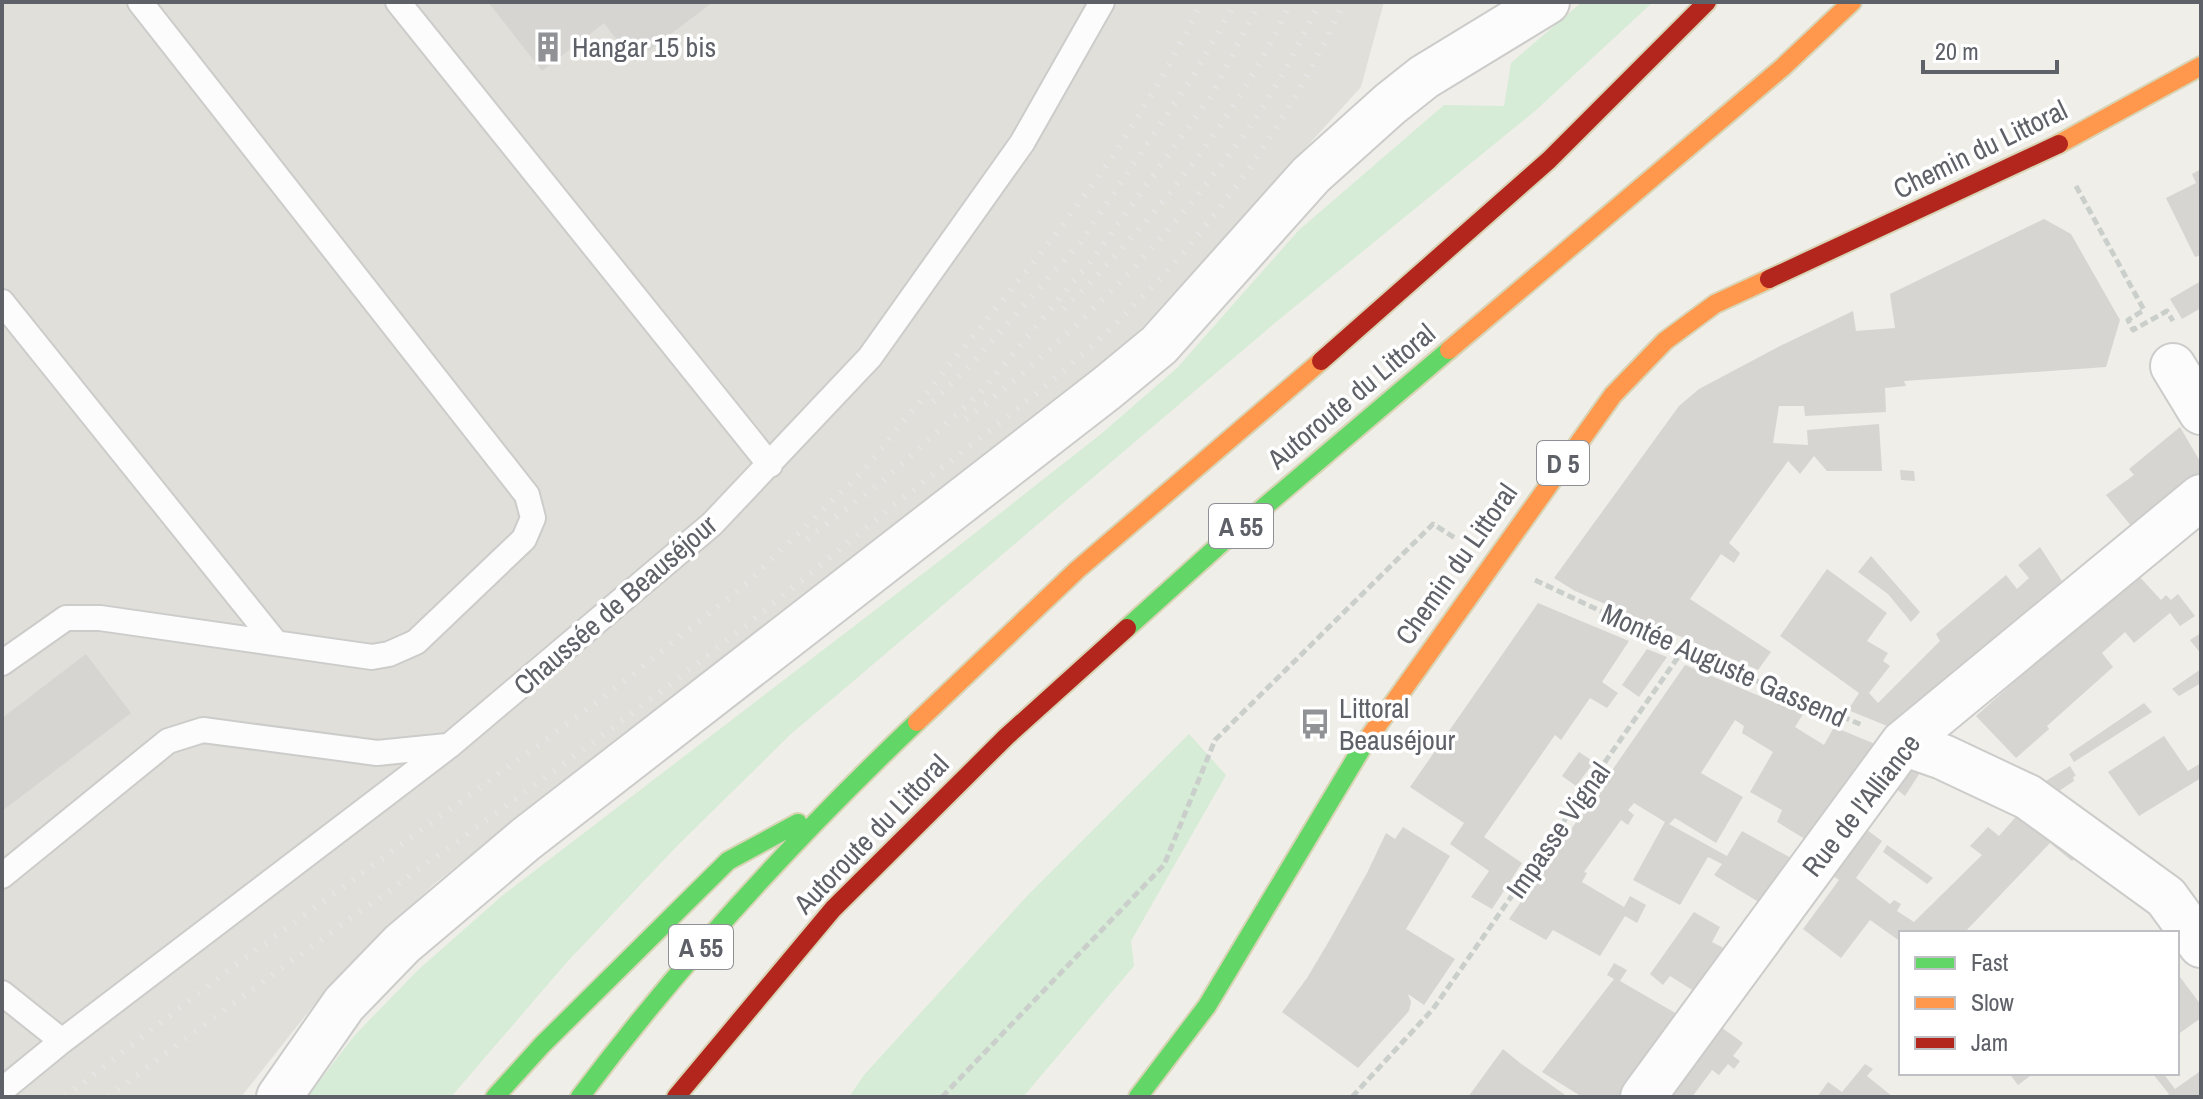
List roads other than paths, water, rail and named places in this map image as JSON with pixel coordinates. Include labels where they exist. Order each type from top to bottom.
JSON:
[{"type":"main road","name":"Autoroute du Littoral","points":[[580,1097],[634,1025],[728,915],[831,804],[1077,570],[1549,160],[1707,2]]},
{"type":"main road","name":"Autoroute du Littoral","points":[[676,1097],[833,909],[1006,737],[1217,547],[1783,67],[1852,2]]},
{"type":"main road","name":"Chemin du Littoral","points":[[1138,1097],[1168,1062],[1225,979],[1348,766],[1492,559],[1613,395],[1665,341],[1715,304],[2054,147],[2201,66]]},
{"type":"main road","points":[[495,1097],[542,1045],[728,861],[831,804]]},
{"type":"street","points":[[279,1097],[344,1004],[402,944],[526,839],[1159,345],[1311,175],[1390,104],[1424,77],[1547,2]]},
{"type":"street","name":"Rue de l'Alliance","points":[[1643,1097],[1903,743],[2201,497]]},
{"type":"street","points":[[1903,743],[1943,757],[2028,797],[2166,897],[2201,945]]},
{"type":"lane","points":[[2,663],[66,618],[100,618],[372,657],[389,654],[416,642],[524,539],[533,518],[527,495],[140,2]]},
{"type":"lane","points":[[398,2],[770,465]]},
{"type":"lane","name":"Chaussée de Beauséjour","points":[[2,1090],[449,746],[712,524],[870,357],[1022,143],[1102,2]]},
{"type":"lane","points":[[2,302],[276,643]]},
{"type":"lane","points":[[2,876],[168,741],[203,730],[377,753],[449,746]]},
{"type":"lane","points":[[2,993],[62,1041]]},
{"type":"railway","points":[[65,1097],[226,972],[603,698],[746,584],[863,471],[1051,241],[1114,155],[1166,71],[1202,2]]},
{"type":"railway","points":[[933,402],[1080,243],[1191,79],[1236,2]]},
{"type":"railway","points":[[807,539],[884,480],[979,394],[1092,260],[1211,96],[1260,2]]},
{"type":"railway","points":[[1064,309],[1162,203],[1191,165],[1246,87],[1291,2]]},
{"type":"railway","points":[[966,419],[1081,320],[1186,209],[1258,114],[1320,2]]},
{"type":"railway","points":[[108,1097],[649,701],[1068,367],[1152,287],[1226,200],[1290,105],[1344,2]]},
{"type":"place","name":"Hangar 15 bis","points":[[548,47]]},
{"type":"place","name":"Littoral Beauséjour","points":[[1315,724]]}]
